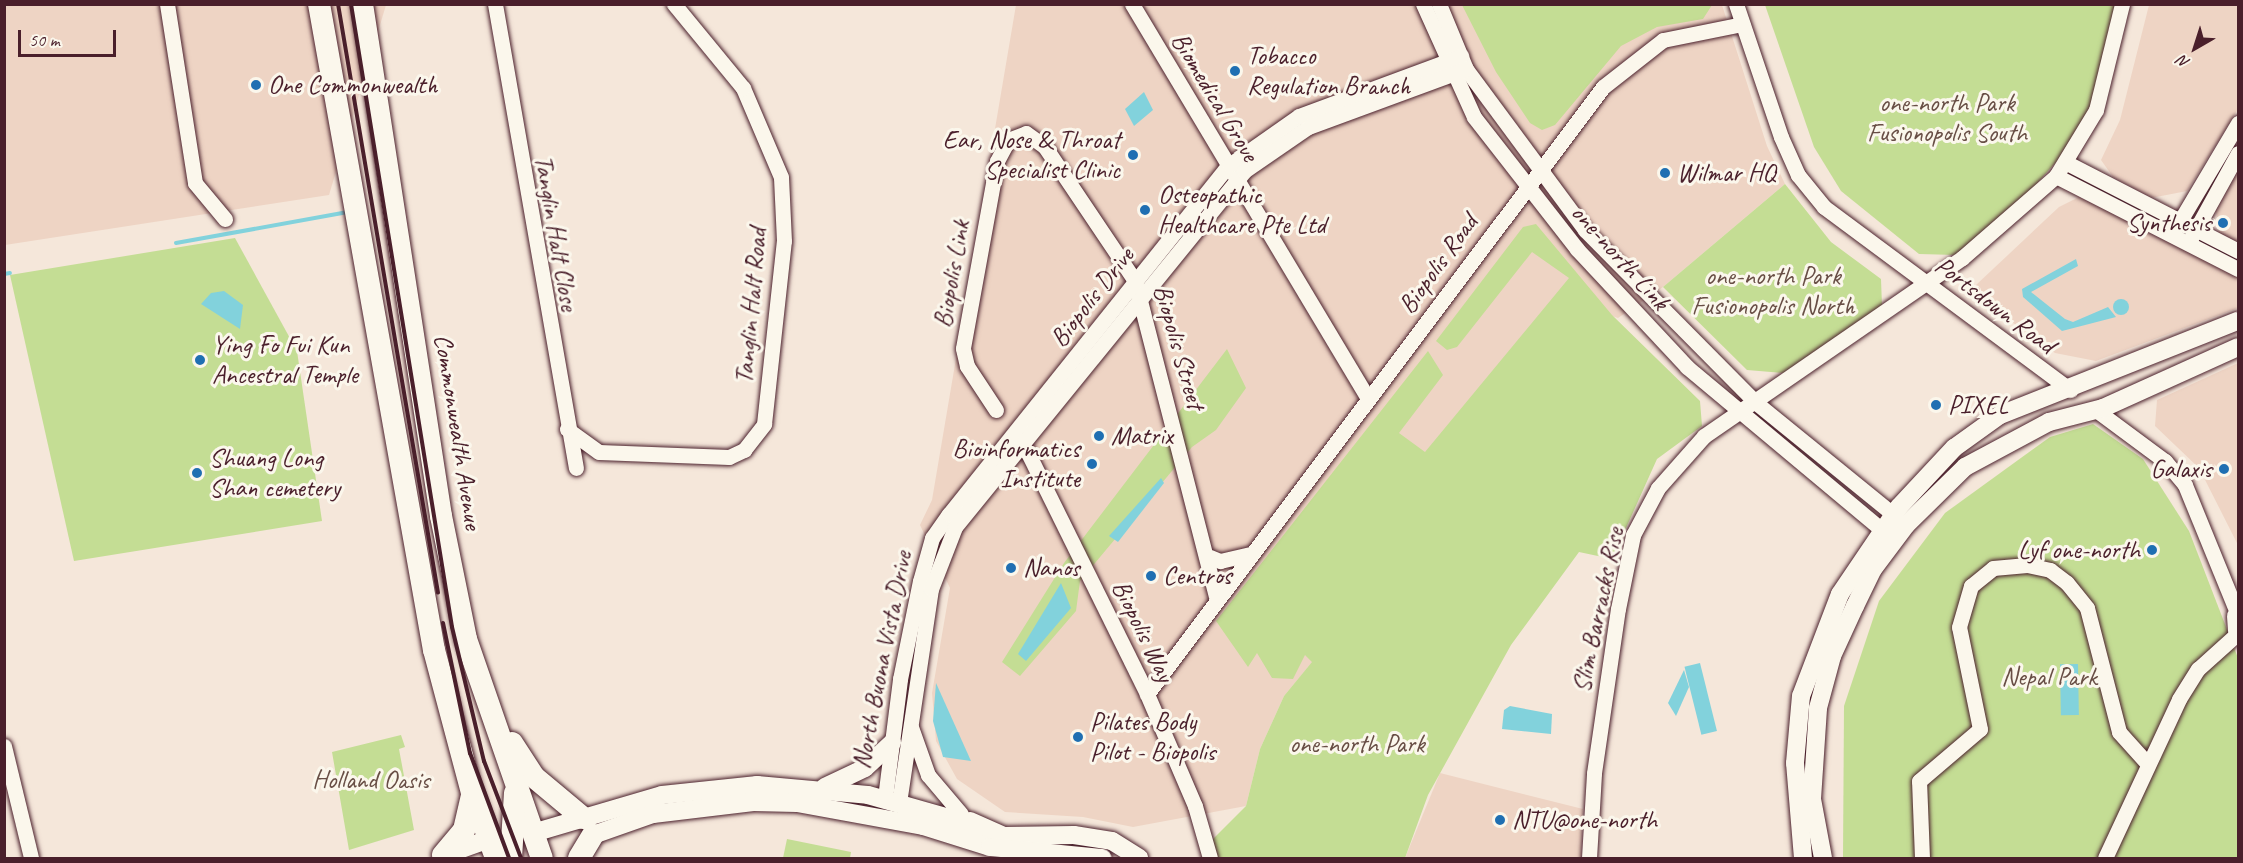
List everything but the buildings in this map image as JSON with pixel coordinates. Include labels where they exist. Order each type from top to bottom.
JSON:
[{"type":"main road","points":[[319,4],[434,650],[472,793],[498,853]]},
{"type":"main road","name":"Commonwealth Avenue","points":[[362,4],[441,516],[466,639],[542,858]]},
{"type":"main road","points":[[492,714],[534,777],[588,827],[579,858]]},
{"type":"main road","points":[[498,853],[516,780]]},
{"type":"main road","points":[[439,857],[464,831],[472,793]]},
{"type":"main road","points":[[498,853],[533,833]]},
{"type":"main road","points":[[498,853],[535,858]]},
{"type":"street","points":[[167,4],[195,183],[225,219]]},
{"type":"street","name":"Tanglin Halt Close","points":[[495,4],[567,429],[576,468]]},
{"type":"street","name":"Tanglin Halt Road","points":[[567,429],[599,453],[729,457],[744,450],[764,424],[784,241],[781,177],[742,88],[674,4]]},
{"type":"street","name":"Biomedical Grove","points":[[1132,4],[1368,398]]},
{"type":"street","name":"one-north Link","points":[[1423,4],[1457,66],[1539,168],[1585,230],[1647,298],[1755,402],[1894,527]]},
{"type":"street","name":"one-north Link","points":[[1439,4],[1457,66],[1480,126],[1525,186],[1630,308],[1739,412],[1894,527]]},
{"type":"street","name":"Portsdown Road","points":[[1736,4],[1798,175],[1824,207],[2164,461],[2185,485],[2222,567],[2238,624]]},
{"type":"street","name":"Slim Barracks Rise","points":[[1589,858],[1607,669],[1633,535],[1674,463],[1739,412],[1926,284],[2056,176],[2067,163],[2096,110],[2122,4]]},
{"type":"street","name":"Biopolis Road","points":[[1216,596],[1368,398],[1525,186],[1603,87],[1647,47],[1742,24]]},
{"type":"street","name":"Biopolis Drive","points":[[1017,440],[1135,281],[1229,165],[1315,108],[1457,66]]},
{"type":"street","name":"Biopolis Drive","points":[[1017,440],[1141,301],[1237,180],[1308,127],[1457,66]]},
{"type":"street","points":[[2175,230],[2238,123]]},
{"type":"street","name":"Biopolis Street","points":[[1008,140],[1026,133],[1044,147],[1135,281],[1210,557],[1216,596]]},
{"type":"street","name":"Biopolis Link","points":[[996,410],[968,366],[963,348],[997,161],[1008,140]]},
{"type":"street","points":[[2191,238],[2238,153]]},
{"type":"street","points":[[2067,163],[2175,230]]},
{"type":"street","points":[[2056,176],[2191,238],[2238,269]]},
{"type":"street","points":[[2191,238],[2238,251]]},
{"type":"street","points":[[1803,858],[1795,763],[1801,696],[1840,594],[1954,448],[2000,415],[2070,390],[2238,321]]},
{"type":"street","points":[[1823,858],[1812,799],[1818,708],[1832,656],[1894,527],[1965,467],[2049,422],[2096,410],[2238,348]]},
{"type":"street","name":"Biopolis Way","points":[[1017,440],[1147,694],[1195,806],[1210,858]]},
{"type":"street","name":"North Buona Vista Drive","points":[[885,810],[910,724],[941,553],[955,527],[1017,440]]},
{"type":"street","name":"North Buona Vista Drive","points":[[885,810],[892,743],[910,623],[932,538],[1017,440]]},
{"type":"street","points":[[1210,557],[1220,561],[1250,554]]},
{"type":"street","points":[[1922,858],[1919,781],[1980,729],[1959,627],[1971,586],[1993,568],[2027,565],[2050,570],[2067,583],[2087,608],[2118,732],[2146,762]]},
{"type":"street","points":[[1147,694],[1216,596]]},
{"type":"street","points":[[2105,858],[2146,762],[2191,679],[2222,648],[2238,624]]},
{"type":"street","points":[[2222,648],[2238,650]]},
{"type":"street","name":"North Buona Vista Drive","points":[[910,724],[928,775],[961,814],[980,826],[1004,836],[1074,835],[1112,842],[1139,858]]},
{"type":"street","points":[[533,833],[588,827],[712,796],[825,787],[865,768],[892,743]]},
{"type":"street","points":[[4,746],[31,858]]},
{"type":"street","points":[[825,787],[990,847],[1102,858]]},
{"type":"street","points":[[712,796],[797,803],[846,810],[885,810]]},
{"type":"street","name":"North Buona Vista Drive","points":[[885,810],[980,826]]},
{"type":"street","points":[[439,857],[498,853]]},
{"type":"shaded area","points":[[5,5],[386,5],[329,195],[5,245]]},
{"type":"shaded area","points":[[1016,5],[1722,5],[1767,146],[1785,184],[1663,287],[1618,318],[1612,316],[1414,540],[1284,696],[1260,749],[1246,806],[1133,827],[1083,817],[1005,812],[957,779],[936,741],[932,693],[950,588],[920,525],[932,500]]},
{"type":"shaded area","points":[[2149,5],[2238,5],[2238,109],[2187,191],[2151,198],[2113,177],[2101,160],[2120,120]]},
{"type":"shaded area","points":[[2238,167],[2238,244],[2219,235],[2215,204]]},
{"type":"shaded area","points":[[2079,197],[2238,275],[2238,308],[2096,361],[2055,353],[1981,300],[1976,285],[2059,207]]},
{"type":"shaded area","points":[[2238,363],[2238,545],[2199,468],[2155,426],[2157,400]]},
{"type":"shaded area","name":"NTU@one-north","points":[[1440,773],[1583,809],[1581,858],[1405,858]]},
{"type":"green space","points":[[1462,5],[1712,5],[1703,19],[1657,27],[1621,46],[1555,125],[1542,130],[1530,123],[1496,72]]},
{"type":"green space","name":"one-north Park Fusionopolis South","points":[[1765,5],[2116,5],[2091,107],[2057,161],[2019,203],[1956,255],[1919,254],[1841,191],[1814,147]]},
{"type":"green space","name":"one-north Park Fusionopolis North","points":[[1785,184],[1831,242],[1881,279],[1882,306],[1784,373],[1747,370],[1663,287]]},
{"type":"green space","name":"one-north Park","points":[[1536,224],[1612,315],[1700,401],[1702,426],[1657,459],[1612,559],[1579,552],[1511,645],[1428,795],[1405,858],[1210,858],[1207,845],[1246,806],[1260,749],[1284,696],[1312,662],[1305,655],[1293,679],[1272,678],[1257,653],[1248,667],[1216,621],[1428,351],[1443,375],[1399,433],[1425,452],[1569,278],[1532,252],[1457,347],[1447,350],[1436,341],[1523,227]]},
{"type":"green space","points":[[235,238],[297,351],[322,521],[74,561],[10,275]]},
{"type":"green space","points":[[1227,349],[1246,388],[1216,430],[1192,447],[1080,581],[1076,611],[1020,676],[1002,662],[1064,563]]},
{"type":"green space","name":"Nepal Park","points":[[2093,424],[2143,459],[2189,531],[2238,658],[2238,858],[1843,858],[1844,706],[1879,601],[1945,513],[2050,437]]},
{"type":"green space","name":"Holland Oasis","points":[[401,735],[405,747],[399,749],[414,830],[349,850],[332,752]]},
{"type":"green space","points":[[787,839],[851,852],[850,858],[783,858]]},
{"type":"water","points":[[1144,92],[1153,110],[1134,126],[1125,109]]},
{"type":"water","points":[[2076,259],[2078,266],[2031,292],[2065,319],[2073,322],[2108,307],[2116,317],[2062,331],[2023,297],[2022,289]]},
{"type":"water","points":[[224,291],[243,305],[240,329],[201,304],[211,293]]},
{"type":"water","points":[[2118,299],[2124,299],[2129,307],[2127,313],[2118,315],[2113,310],[2113,304]]},
{"type":"water","points":[[1161,478],[1164,483],[1118,542],[1109,536]]},
{"type":"water","points":[[1061,583],[1071,608],[1026,661],[1018,654]]},
{"type":"water","points":[[1700,663],[1717,731],[1701,735],[1684,667]]},
{"type":"water","points":[[2060,664],[2078,664],[2079,715],[2061,715]]},
{"type":"water","points":[[1684,670],[1689,687],[1676,716],[1668,703]]},
{"type":"water","points":[[936,683],[971,761],[943,757],[933,721]]},
{"type":"water","points":[[1510,706],[1552,714],[1551,734],[1502,729],[1504,710]]},
{"type":"waterway","points":[[176,243],[349,212]]},
{"type":"waterway","points":[[4,274],[10,273]]},
{"type":"railway","points":[[338,4],[438,593]]},
{"type":"railway","points":[[351,4],[452,627],[484,761],[521,858]]},
{"type":"railway","points":[[443,623],[470,753],[509,858]]},
{"type":"place","name":"Tobacco Regulation Branch","points":[[1235,71]]},
{"type":"place","name":"One Commonwealth","points":[[256,85]]},
{"type":"place","name":"Ear, Nose & Throat Specialist Clinic","points":[[1133,155]]},
{"type":"place","name":"Wilmar HQ","points":[[1665,173]]},
{"type":"place","name":"Osteopathic Healthcare Pte Ltd","points":[[1145,210]]},
{"type":"place","name":"Synthesis","points":[[2223,223]]},
{"type":"place","name":"Ying Fo Fui Kun Ancestral Temple","points":[[200,360]]},
{"type":"place","name":"PIXEL","points":[[1936,405]]},
{"type":"place","name":"Matrix","points":[[1099,436]]},
{"type":"place","name":"Bioinformatics Institute","points":[[1092,464]]},
{"type":"place","name":"Galaxis","points":[[2224,469]]},
{"type":"place","name":"Shuang Long Shan cemetery","points":[[197,473]]},
{"type":"place","name":"Lyf one-north","points":[[2152,550]]},
{"type":"place","name":"Nanos","points":[[1011,568]]},
{"type":"place","name":"Centros","points":[[1151,576]]},
{"type":"place","name":"Pilates Body Pilot - Biopolis","points":[[1078,737]]},
{"type":"place","name":"NTU@one-north","points":[[1500,820]]}]
